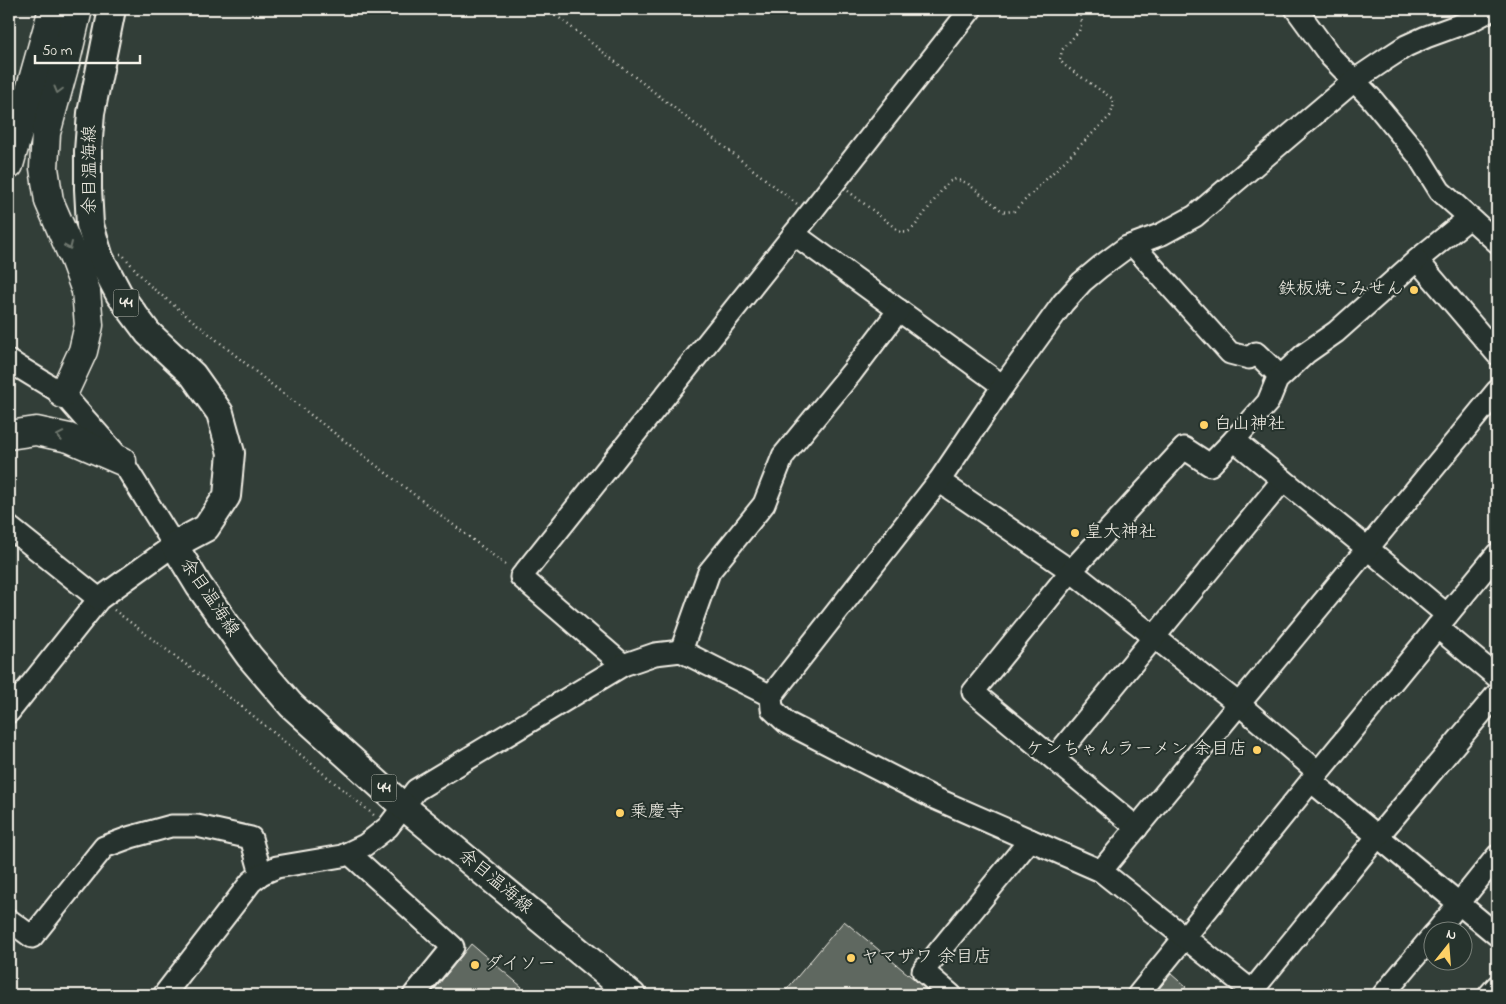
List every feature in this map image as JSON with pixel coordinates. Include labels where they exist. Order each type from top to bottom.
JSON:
[{"type":"highway","points":[[9,118],[39,9]]},
{"type":"highway","points":[[9,164],[53,9]]},
{"type":"highway","points":[[62,394],[83,351],[89,325],[86,291],[76,261],[49,201],[44,168],[46,133],[78,9]]},
{"type":"highway","points":[[9,435],[36,431],[70,438],[122,461]]},
{"type":"main road","name":"余目温海線","points":[[112,9],[91,113],[88,151],[90,225],[100,258],[119,294],[148,333],[193,375],[220,413],[231,454],[226,496],[206,528],[174,545],[199,586],[248,656],[291,705],[404,807],[632,995]]},
{"type":"street","points":[[623,665],[521,577],[970,9]]},
{"type":"street","points":[[1296,9],[1331,57],[1372,98],[1417,154],[1440,191],[1497,242]]},
{"type":"street","points":[[1493,9],[1470,21],[1406,46],[1356,80],[1195,216],[1162,234],[1128,247],[1100,266],[1075,289],[1003,386],[939,482],[770,696],[772,709],[787,723],[932,797],[1101,871],[1254,993],[1378,836],[1497,694]]},
{"type":"street","points":[[1137,828],[973,692],[1071,571],[1184,448],[1210,465],[1268,402],[1280,376],[1306,353],[1336,332],[1417,260],[1469,218]]},
{"type":"street","points":[[794,234],[1003,386]]},
{"type":"street","points":[[1133,245],[1230,353],[1249,358],[1256,353],[1280,376]]},
{"type":"street","points":[[1417,260],[1497,354]]},
{"type":"street","points":[[681,651],[709,572],[764,504],[783,456],[852,372],[899,310]]},
{"type":"street","points":[[9,361],[62,394],[122,461],[174,545],[99,599],[9,712]]},
{"type":"street","points":[[1101,871],[1240,705],[1497,391]]},
{"type":"street","points":[[1234,440],[1367,548],[1497,677]]},
{"type":"street","points":[[1054,759],[1283,480]]},
{"type":"street","points":[[939,482],[1071,571],[1240,705],[1378,836],[1497,935]]},
{"type":"street","points":[[9,527],[99,599]]},
{"type":"street","points":[[1138,995],[1314,776],[1497,554]]},
{"type":"street","points":[[164,995],[251,882],[261,874],[277,867],[342,856],[365,844],[388,827],[416,790],[623,665],[654,654],[681,651],[770,696]]},
{"type":"street","points":[[9,920],[32,937],[104,848],[131,837],[171,826],[198,826],[251,838],[261,874]]},
{"type":"street","points":[[951,995],[923,971],[1030,840]]},
{"type":"street","points":[[349,853],[453,947],[414,995]]},
{"type":"street","points":[[1444,922],[1497,856]]},
{"type":"street","points":[[1383,995],[1424,946]]},
{"type":"street","points":[[1490,995],[1497,986]]},
{"type":"path","points":[[548,9],[809,214]]},
{"type":"path","points":[[847,191],[899,231],[905,233],[915,226],[948,182],[956,179],[967,183],[1005,212],[1014,212],[1110,116],[1113,109],[1113,100],[1064,65],[1060,60],[1062,50],[1079,31],[1082,22],[1080,16],[1071,9]]},
{"type":"path","points":[[100,258],[122,254],[149,285],[264,379],[521,577]]},
{"type":"path","points":[[99,599],[246,710],[388,827]]},
{"type":"building","name":"ヤマザワ 余目店","points":[[844,921],[914,979],[932,995],[782,995]]},
{"type":"building","name":"ダイソー","points":[[471,944],[522,987],[515,995],[430,995]]},
{"type":"building","points":[[1171,974],[1186,987],[1179,995],[1154,995]]},
{"type":"place","name":"鉄板焼こみせん","points":[[1414,290]]},
{"type":"place","name":"白山神社","points":[[1204,425]]},
{"type":"place","name":"皇大神社","points":[[1075,533]]},
{"type":"place","name":"ケンちゃんラーメン 余目店","points":[[1257,750]]},
{"type":"place","name":"乗慶寺","points":[[620,813]]},
{"type":"place","name":"ヤマザワ 余目店","points":[[851,958]]},
{"type":"place","name":"ダイソー","points":[[475,965]]}]
